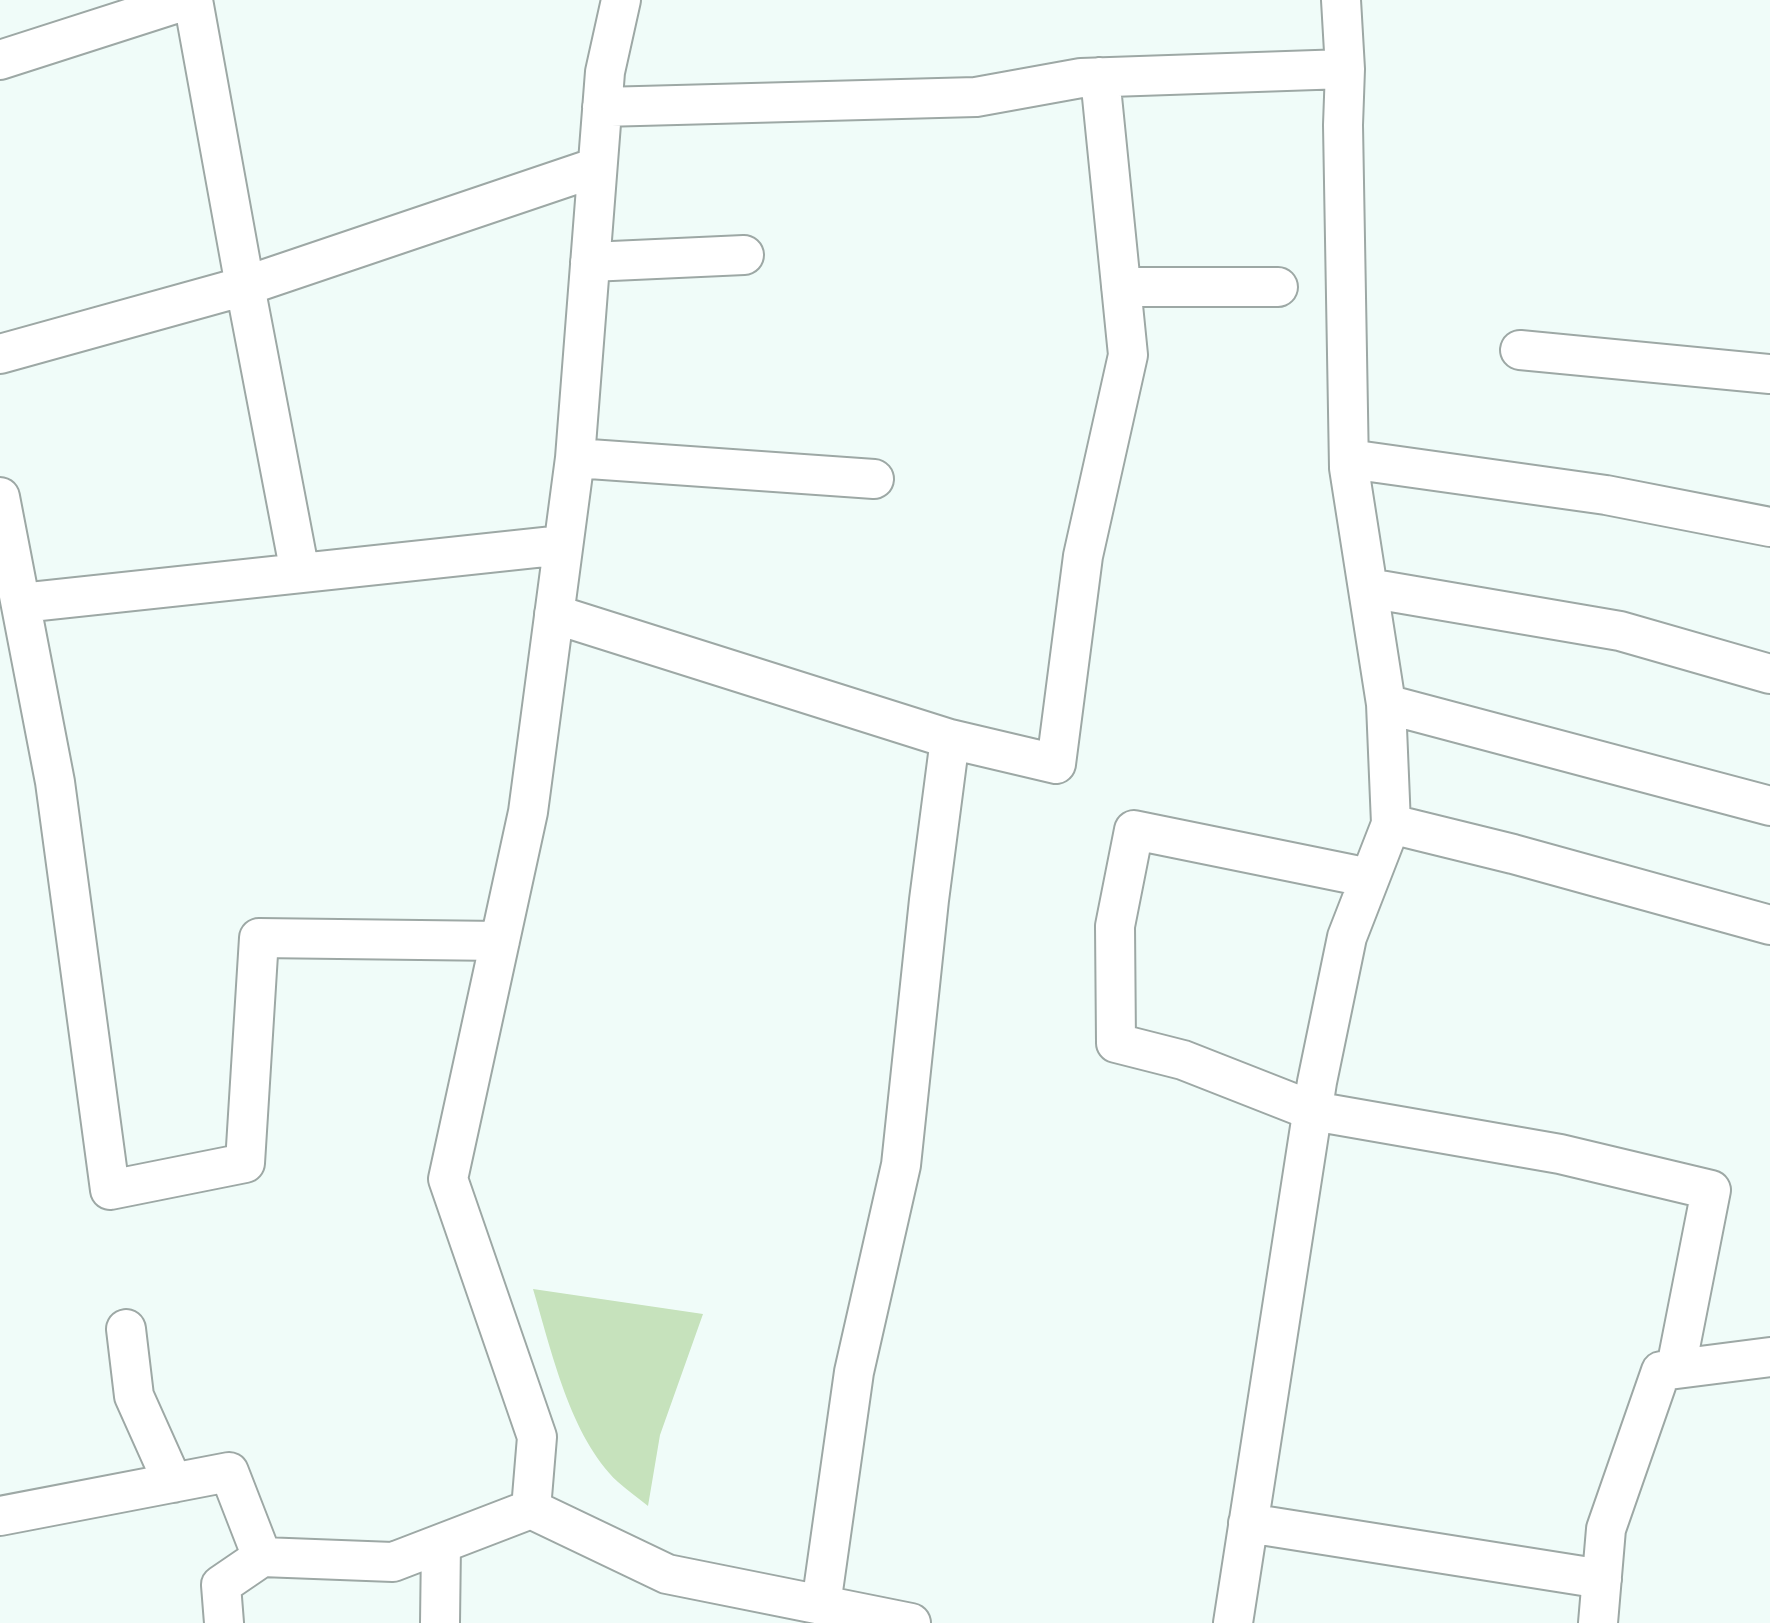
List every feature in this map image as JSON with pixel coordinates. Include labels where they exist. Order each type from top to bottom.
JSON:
[{"type":"street","points":[[0,60],[187,0]]},
{"type":"street","points":[[193,0],[300,573]]},
{"type":"street","points":[[531,1509],[537,1437],[448,1179],[528,812],[575,458],[604,72],[621,0]]},
{"type":"street","points":[[1233,1623],[1313,1111],[1347,937],[1391,824],[1386,704],[1349,459],[1343,125],[1345,69],[1341,0]]},
{"type":"street","points":[[602,107],[976,97],[1081,78],[1345,69]]},
{"type":"street","points":[[554,614],[950,739],[1056,764],[1083,556],[1128,355],[1100,77]]},
{"type":"street","points":[[0,354],[245,286],[597,167]]},
{"type":"street","points":[[590,262],[744,255]]},
{"type":"street","points":[[1121,287],[1278,287]]},
{"type":"street","points":[[1520,350],[1770,374]]},
{"type":"street","points":[[575,458],[874,479]]},
{"type":"street","points":[[1349,459],[1606,495],[1770,527]]},
{"type":"street","points":[[0,497],[55,782],[110,1190],[245,1163],[259,938],[500,941]]},
{"type":"street","points":[[20,603],[563,545]]},
{"type":"street","points":[[1368,588],[1620,631],[1770,674]]},
{"type":"street","points":[[1386,704],[1770,806]]},
{"type":"street","points":[[821,1605],[854,1372],[901,1165],[929,900],[950,739]]},
{"type":"street","points":[[1391,824],[1513,853],[1770,925]]},
{"type":"street","points":[[1370,878],[1134,830],[1115,926],[1115,1043],[1183,1060],[1313,1111],[1560,1154],[1711,1190],[1676,1368]]},
{"type":"street","points":[[126,1329],[134,1396],[173,1483]]},
{"type":"street","points":[[1598,1623],[1606,1529],[1661,1370],[1770,1357]]},
{"type":"street","points":[[1,1509],[229,1472],[262,1557]]},
{"type":"street","points":[[224,1623],[221,1585],[262,1557],[393,1562],[531,1509],[667,1574],[911,1623]]},
{"type":"street","points":[[1248,1523],[1602,1579]]},
{"type":"street","points":[[440,1623],[441,1544]]},
{"type":"green space","points":[[533,1289],[703,1314],[660,1435],[648,1506],[618,1482],[601,1463],[587,1441],[564,1391]]}]
